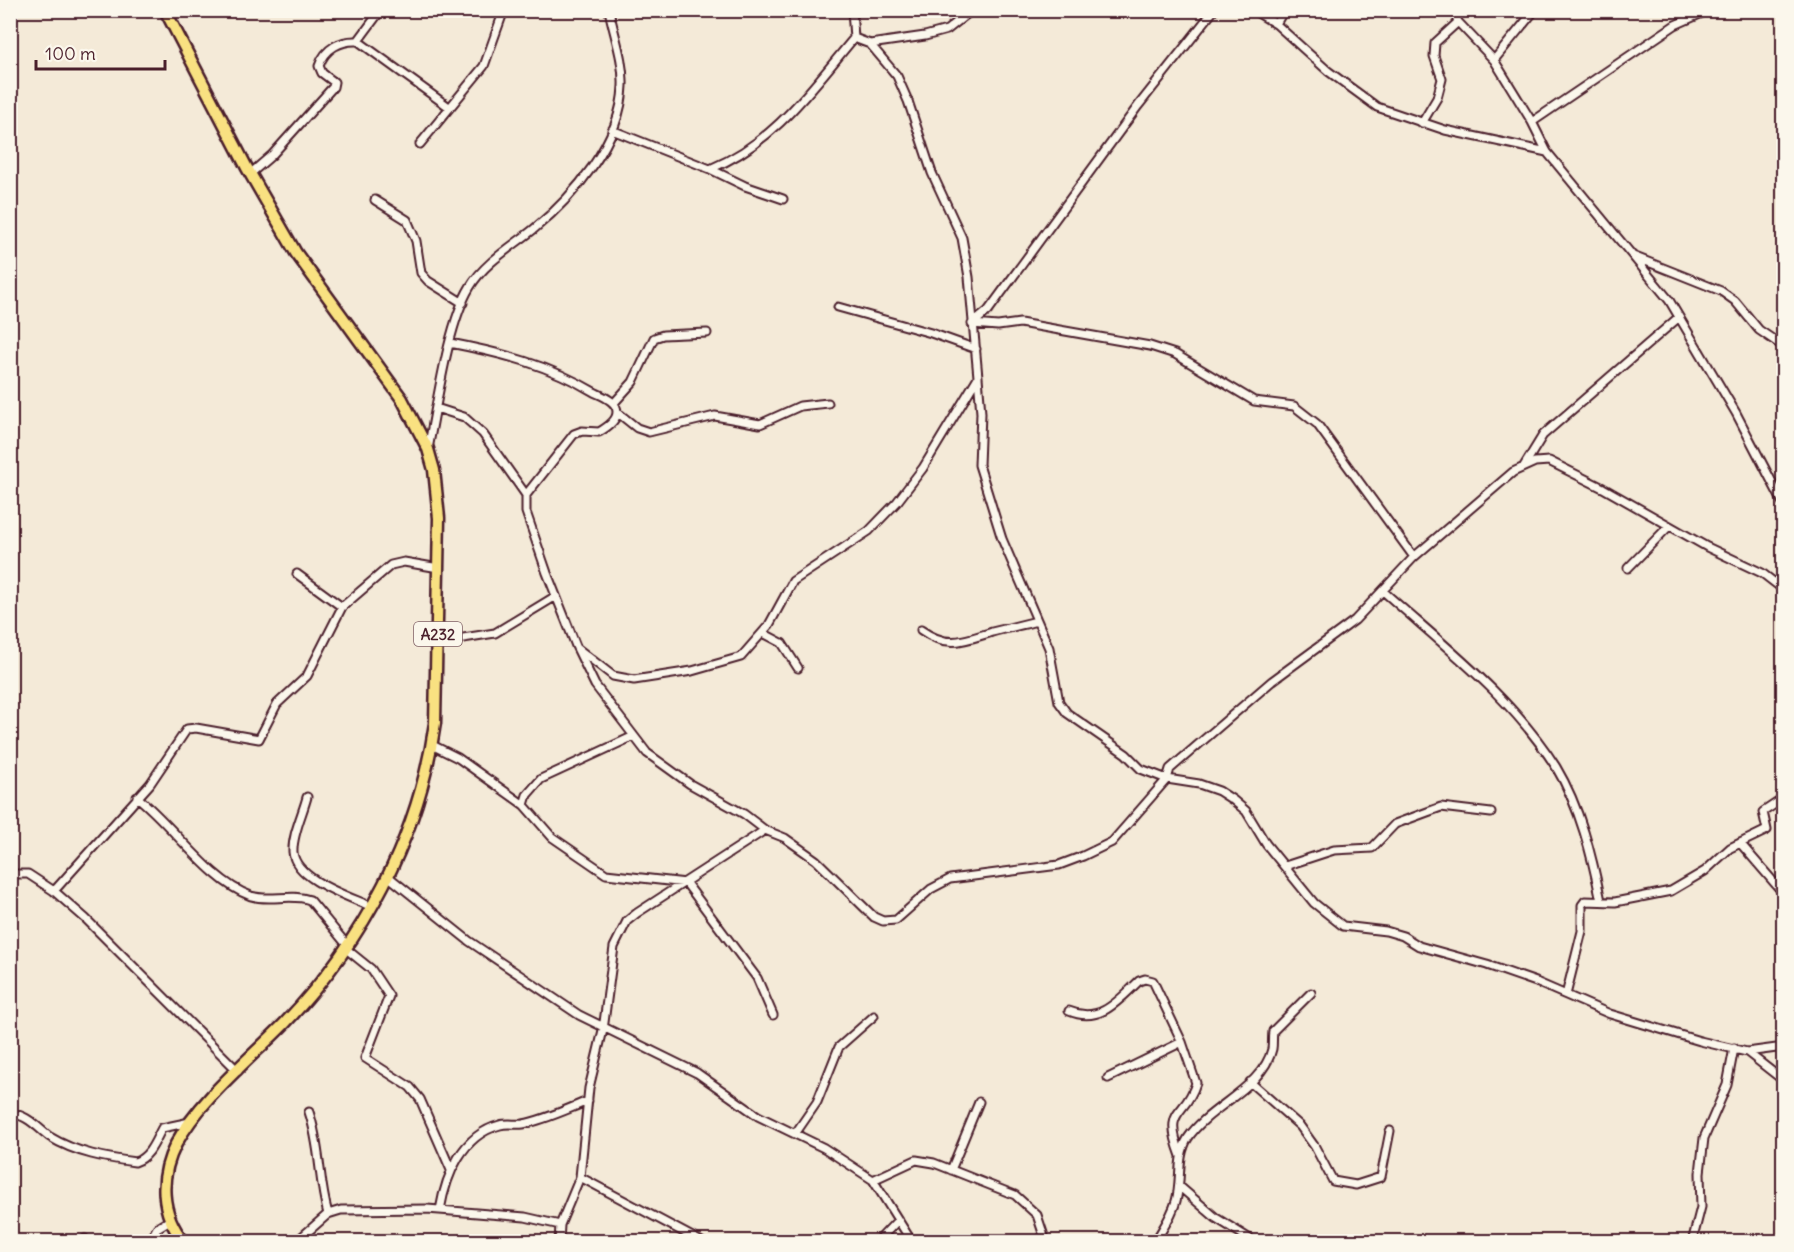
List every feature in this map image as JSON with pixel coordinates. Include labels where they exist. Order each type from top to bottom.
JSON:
[{"type":"main road","name":"A232","points":[[165,10],[250,174],[296,253],[402,399],[428,449],[437,492],[439,568],[438,642],[432,745],[411,825],[389,877],[346,947],[296,1011],[238,1071],[193,1121],[176,1144],[163,1184],[170,1220],[184,1242]]},
{"type":"street","points":[[358,41],[381,10]]},
{"type":"street","points":[[420,144],[484,66],[504,10]]},
{"type":"street","points":[[428,449],[450,342],[470,286],[486,267],[559,208],[590,172],[612,130],[623,88],[620,60],[609,10]]},
{"type":"street","points":[[710,169],[753,147],[779,125],[854,38],[852,10]]},
{"type":"street","points":[[854,38],[870,44],[925,36],[947,30],[972,10]]},
{"type":"street","points":[[972,324],[988,311],[1138,106],[1214,10]]},
{"type":"street","points":[[1252,10],[1276,24],[1356,93],[1377,107],[1422,123],[1547,152]]},
{"type":"street","points":[[1276,24],[1284,10]]},
{"type":"street","points":[[1454,10],[1458,22],[1494,60],[1532,122],[1547,152],[1669,300],[1737,413],[1784,505]]},
{"type":"street","points":[[1494,60],[1535,10]]},
{"type":"street","points":[[1532,122],[1675,25],[1709,10]]},
{"type":"street","points":[[1422,123],[1437,98],[1442,79],[1434,56],[1435,43],[1458,22]]},
{"type":"street","points":[[250,174],[272,155],[333,87],[334,82],[322,72],[319,66],[326,54],[338,43],[358,41],[449,107]]},
{"type":"street","points":[[870,44],[901,85],[932,173],[962,238],[969,277],[981,413],[979,465],[1002,539],[1049,648],[1059,702],[1067,713],[1093,729],[1141,769],[1167,779],[1199,784],[1219,791],[1233,800],[1246,811],[1314,903],[1343,927],[1386,931],[1403,936],[1419,946],[1487,965],[1610,1014],[1660,1030],[1747,1052],[1784,1081]]},
{"type":"street","points":[[612,130],[710,169],[745,186],[783,199]]},
{"type":"street","points":[[375,200],[407,219],[416,241],[421,273],[428,281],[463,303]]},
{"type":"street","points":[[1631,255],[1721,291],[1735,301],[1759,330],[1784,347]]},
{"type":"street","points":[[838,307],[931,333],[976,350]]},
{"type":"street","points":[[1524,466],[1543,435],[1679,317]]},
{"type":"street","points":[[972,324],[998,326],[1020,322],[1150,346],[1175,354],[1254,401],[1294,406],[1317,424],[1414,557]]},
{"type":"street","points":[[614,403],[633,382],[654,338],[663,335],[707,333]]},
{"type":"street","points":[[450,342],[537,363],[578,382],[614,403],[617,412],[637,428],[649,432],[716,416],[760,424],[800,406],[828,403]]},
{"type":"street","points":[[576,646],[613,676],[634,680],[692,671],[741,657],[763,633],[794,581],[814,565],[845,549],[869,531],[897,502],[923,468],[978,377]]},
{"type":"street","points":[[436,408],[464,417],[483,434],[526,495],[526,512],[576,646],[595,685],[647,753],[690,784],[744,814],[765,830],[785,838],[816,860],[874,917],[883,921],[896,920],[931,890],[950,879],[1059,865],[1112,842],[1167,779],[1170,769],[1272,681],[1355,620],[1414,557],[1513,472],[1524,466],[1549,461],[1707,547],[1762,573],[1784,590]]},
{"type":"street","points":[[526,495],[574,434],[582,431],[599,432],[615,419],[617,412]]},
{"type":"street","points":[[1628,568],[1669,526]]},
{"type":"street","points":[[54,891],[163,768],[187,729],[196,728],[259,738],[277,704],[307,676],[342,607],[391,565],[404,562],[439,568]]},
{"type":"street","points":[[297,574],[342,607]]},
{"type":"street","points":[[1383,591],[1504,701],[1545,751],[1557,769],[1584,833],[1601,901]]},
{"type":"street","points":[[438,642],[495,633],[556,596]]},
{"type":"street","points":[[921,630],[932,638],[950,643],[969,641],[991,632],[1038,621]]},
{"type":"street","points":[[763,633],[782,643],[798,668]]},
{"type":"street","points":[[524,805],[526,795],[541,779],[634,736]]},
{"type":"street","points":[[432,745],[458,758],[524,805],[552,837],[606,874],[686,883],[757,978],[773,1015]]},
{"type":"street","points":[[137,797],[158,813],[196,854],[237,890],[254,897],[302,896],[310,900],[346,947],[371,969],[389,996],[365,1059],[410,1087],[420,1099],[451,1170]]},
{"type":"street","points":[[307,797],[293,852],[296,862],[305,874],[321,884],[372,907]]},
{"type":"street","points":[[1566,995],[1582,931],[1582,905],[1586,902],[1646,897],[1671,891],[1691,881],[1740,843],[1767,830],[1763,812],[1784,798]]},
{"type":"street","points":[[1285,866],[1334,850],[1372,848],[1395,824],[1441,807],[1491,813]]},
{"type":"street","points":[[559,1242],[560,1225],[580,1177],[588,1101],[603,1029],[618,935],[627,921],[765,830]]},
{"type":"street","points":[[1740,843],[1784,894]]},
{"type":"street","points":[[10,874],[28,874],[54,891],[86,919],[238,1071]]},
{"type":"street","points":[[389,877],[469,941],[603,1029],[697,1073],[758,1116],[824,1148],[873,1180],[912,1242]]},
{"type":"street","points":[[1069,1011],[1092,1016],[1105,1012],[1139,981],[1148,979],[1156,985],[1182,1042],[1196,1083],[1175,1115],[1174,1131],[1181,1156]]},
{"type":"street","points":[[1155,1242],[1169,1217],[1179,1186],[1181,1156],[1187,1139],[1198,1126],[1250,1082],[1266,1062],[1272,1048],[1273,1031],[1311,993]]},
{"type":"street","points":[[795,1134],[817,1102],[839,1047],[874,1016]]},
{"type":"street","points":[[1108,1078],[1182,1042]]},
{"type":"street","points":[[1747,1052],[1784,1047]]},
{"type":"street","points":[[1692,1242],[1701,1207],[1700,1173],[1704,1138],[1726,1085],[1734,1048]]},
{"type":"street","points":[[1250,1082],[1300,1126],[1315,1147],[1333,1181],[1356,1185],[1381,1177],[1390,1131]]},
{"type":"street","points":[[440,1210],[445,1182],[451,1170],[464,1150],[482,1133],[501,1124],[522,1124],[588,1101]]},
{"type":"street","points":[[951,1170],[979,1102]]},
{"type":"street","points":[[309,1112],[318,1139],[320,1183],[328,1214]]},
{"type":"street","points":[[10,1115],[24,1118],[52,1138],[76,1150],[135,1162],[143,1160],[162,1128],[193,1121]]},
{"type":"street","points":[[873,1180],[916,1160],[934,1163],[1015,1195],[1037,1215],[1046,1242]]},
{"type":"street","points":[[580,1177],[702,1242]]},
{"type":"street","points":[[1179,1186],[1216,1218],[1250,1239]]},
{"type":"street","points":[[296,1242],[328,1214],[341,1210],[440,1210],[525,1217],[560,1225]]},
{"type":"street","points":[[149,1242],[157,1228],[170,1220]]},
{"type":"street","points":[[877,1242],[898,1220]]}]
